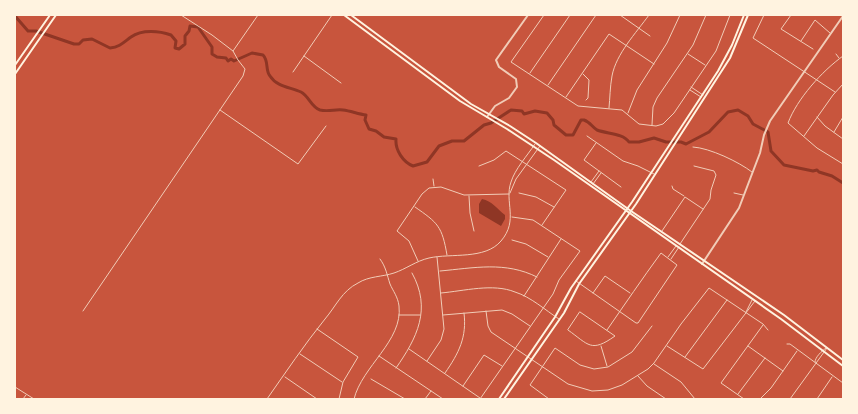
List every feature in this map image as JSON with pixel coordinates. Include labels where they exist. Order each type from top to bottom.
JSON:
[{"type":"main road","points":[[15,65],[50,15]]},
{"type":"main road","points":[[15,74],[56,15]]},
{"type":"main road","points":[[344,15],[460,101],[534,146],[843,366]]},
{"type":"main road","points":[[351,15],[471,104],[536,143],[631,211],[784,315],[843,360]]},
{"type":"main road","points":[[504,399],[559,320],[580,284],[682,133],[727,56],[744,15]]},
{"type":"main road","points":[[499,399],[555,317],[576,281],[628,208],[677,132],[730,58],[748,15]]},
{"type":"main road","points":[[610,233],[614,236]]},
{"type":"main road","points":[[594,256],[598,259]]},
{"type":"main road","points":[[504,391],[508,393]]},
{"type":"street","points":[[83,311],[245,72],[245,68],[233,52],[210,33],[181,15]]},
{"type":"street","points":[[233,52],[258,15]]},
{"type":"street","points":[[292,72],[332,15]]},
{"type":"street","points":[[488,118],[494,106],[509,98],[517,87],[516,79],[499,67],[496,60],[528,15]]},
{"type":"street","points":[[537,15],[542,18]]},
{"type":"street","points":[[544,15],[512,62],[578,106],[622,110],[639,124],[652,126],[663,124],[669,120],[691,89],[716,50],[730,15]]},
{"type":"street","points":[[529,74],[570,15]]},
{"type":"street","points":[[547,86],[596,15]]},
{"type":"street","points":[[620,15],[650,36]]},
{"type":"street","points":[[609,109],[612,76],[619,57],[649,15]]},
{"type":"street","points":[[627,114],[637,90],[673,32],[680,15]]},
{"type":"street","points":[[652,126],[653,108],[657,98],[698,36],[706,15]]},
{"type":"street","points":[[764,15],[753,38],[835,92]]},
{"type":"street","points":[[791,15],[781,29],[813,49]]},
{"type":"street","points":[[701,264],[734,217],[753,172],[767,128],[843,16]]},
{"type":"street","points":[[801,42],[815,20],[831,34]]},
{"type":"street","points":[[566,98],[609,34],[654,64]]},
{"type":"street","points":[[687,54],[706,66]]},
{"type":"street","points":[[836,54],[839,59]]},
{"type":"street","points":[[303,56],[341,83]]},
{"type":"street","points":[[843,56],[817,80],[803,98],[788,123],[817,148],[843,164]]},
{"type":"street","points":[[15,65],[19,69]]},
{"type":"street","points":[[582,73],[589,80],[588,98],[586,100]]},
{"type":"street","points":[[804,136],[835,92],[843,84]]},
{"type":"street","points":[[691,89],[703,96]]},
{"type":"street","points":[[220,110],[298,164],[326,126]]},
{"type":"street","points":[[817,117],[843,139]]},
{"type":"street","points":[[833,132],[843,117]]},
{"type":"street","points":[[587,136],[623,161],[654,174]]},
{"type":"street","points":[[597,142],[584,160],[621,187]]},
{"type":"street","points":[[267,399],[316,329],[341,297],[352,287],[369,278],[388,275],[418,261],[437,256],[481,252],[492,248],[501,241],[506,232],[510,217],[511,182],[536,143]]},
{"type":"street","points":[[510,194],[516,179],[540,146]]},
{"type":"street","points":[[693,147],[701,148],[729,159],[753,172]]},
{"type":"street","points":[[479,166],[494,160],[506,151],[566,190],[542,225]]},
{"type":"street","points":[[668,258],[710,199],[716,174],[714,171],[694,166]]},
{"type":"street","points":[[590,186],[600,171]]},
{"type":"street","points":[[432,179],[434,186]]},
{"type":"street","points":[[418,261],[411,244],[397,231],[423,192],[434,186],[441,186],[458,194],[510,194]]},
{"type":"street","points":[[672,186],[673,189],[703,209]]},
{"type":"street","points":[[518,193],[536,196],[554,207]]},
{"type":"street","points":[[734,193],[744,195]]},
{"type":"street","points":[[469,195],[470,214],[474,231]]},
{"type":"street","points":[[662,232],[685,197]]},
{"type":"street","points":[[414,206],[436,222],[444,237],[447,255]]},
{"type":"street","points":[[409,349],[480,399],[580,251],[542,225],[529,219],[510,217]]},
{"type":"street","points":[[524,296],[562,238]]},
{"type":"street","points":[[512,240],[526,244],[548,258]]},
{"type":"street","points":[[671,259],[677,247]]},
{"type":"street","points":[[576,281],[580,284],[620,312],[636,323],[640,322],[678,265],[660,253],[620,312],[607,330]]},
{"type":"street","points":[[427,361],[442,336],[443,314],[437,256]]},
{"type":"street","points":[[354,399],[361,381],[394,332],[399,315],[397,299],[386,268],[380,259]]},
{"type":"street","points":[[439,271],[506,266],[537,277]]},
{"type":"street","points":[[396,368],[418,331],[421,315],[419,291],[412,273]]},
{"type":"street","points":[[593,293],[605,276],[632,294]]},
{"type":"street","points":[[441,293],[496,288],[511,290],[524,296],[559,320]]},
{"type":"street","points":[[486,311],[490,330],[568,384],[592,391],[608,390],[622,385],[654,364],[681,324],[709,288],[763,324],[768,330]]},
{"type":"street","points":[[684,357],[728,300]]},
{"type":"street","points":[[667,345],[703,369],[753,301]]},
{"type":"street","points":[[443,314],[498,310],[508,312],[530,326]]},
{"type":"street","points":[[445,374],[462,345],[465,329],[464,312]]},
{"type":"street","points":[[580,312],[607,330],[615,336],[600,346],[593,346],[568,330],[580,312]]},
{"type":"street","points":[[399,315],[421,315]]},
{"type":"street","points":[[744,399],[721,382],[763,324]]},
{"type":"street","points":[[549,399],[530,385],[555,348],[580,365],[594,368],[608,367],[632,352],[652,326]]},
{"type":"street","points":[[316,329],[358,358],[343,382],[339,399]]},
{"type":"street","points":[[787,344],[790,344],[843,383]]},
{"type":"street","points":[[748,345],[783,371]]},
{"type":"street","points":[[600,346],[608,367]]},
{"type":"street","points":[[790,399],[815,363],[815,360],[827,348]]},
{"type":"street","points":[[760,399],[771,388],[798,351]]},
{"type":"street","points":[[299,353],[343,382]]},
{"type":"street","points":[[463,386],[485,355],[503,366]]},
{"type":"street","points":[[378,356],[443,399]]},
{"type":"street","points":[[738,394],[765,358]]},
{"type":"street","points":[[654,364],[681,382],[695,399]]},
{"type":"street","points":[[283,376],[317,399]]},
{"type":"street","points":[[638,376],[647,386],[666,399]]},
{"type":"street","points":[[817,399],[833,376]]},
{"type":"street","points":[[372,379],[405,399]]},
{"type":"street","points":[[15,387],[34,399]]},
{"type":"street","points":[[425,399],[431,391]]},
{"type":"street","points":[[23,399],[26,394]]},
{"type":"street","points":[[541,399],[543,395]]},
{"type":"street","points":[[269,396],[272,399]]},
{"type":"shaded area","points":[[482,199],[492,203],[505,215],[501,226],[479,213],[479,204]]},
{"type":"waterway","points":[[15,16],[28,31],[36,31],[74,44],[92,39],[110,48],[119,45],[135,34],[162,32],[171,35],[176,41],[175,48],[179,49],[185,44],[185,36],[190,26],[198,27],[212,47],[212,54],[217,57],[234,61],[252,53],[263,55],[273,80],[280,85],[301,92],[317,109],[323,111],[343,110],[366,115],[365,120],[369,129],[376,131],[384,137],[396,139],[400,155],[413,166],[427,162],[439,146],[452,141],[464,141],[484,125],[491,123],[511,110],[522,111],[524,114],[535,111],[547,113],[553,120],[554,125],[566,135],[573,135],[581,120],[584,120],[597,130],[619,135],[629,142],[639,142],[654,138],[666,142],[686,144],[709,132],[728,112],[738,110],[748,116],[753,124],[768,132],[771,151],[784,165],[813,171],[817,170],[843,183]]}]
